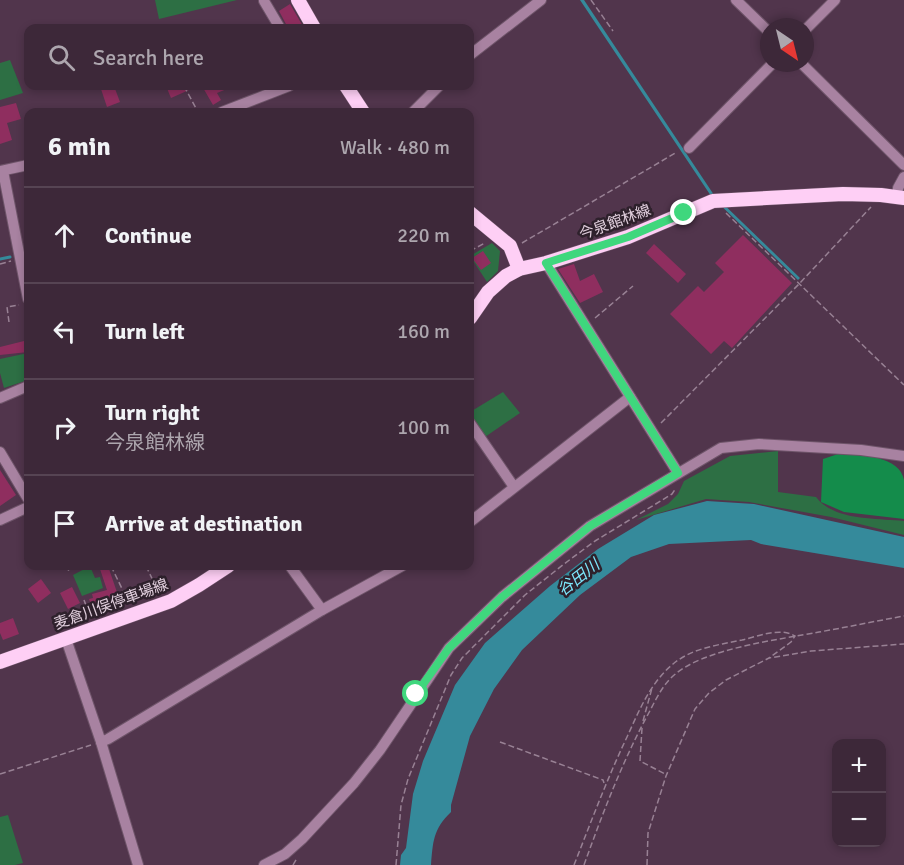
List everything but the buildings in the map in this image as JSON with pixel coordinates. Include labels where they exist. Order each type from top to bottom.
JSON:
[{"type":"main road","points":[[298,0],[312,24]]},
{"type":"main road","points":[[349,90],[360,108]]},
{"type":"main road","name":"今泉館林線","points":[[519,269],[546,263],[628,237],[713,201],[792,196],[881,195],[901,197]]},
{"type":"main road","points":[[474,216],[510,246],[519,269],[506,276],[488,292],[474,312]]},
{"type":"main road","name":"麦倉川俣停車場線","points":[[0,662],[171,601],[222,570]]},
{"type":"street","points":[[474,52],[541,0]]},
{"type":"street","points":[[736,0],[760,23]]},
{"type":"street","points":[[814,21],[835,0]]},
{"type":"street","points":[[264,1],[278,24]]},
{"type":"street","points":[[689,148],[764,72]]},
{"type":"street","points":[[810,72],[904,165]]},
{"type":"street","points":[[232,108],[279,90]]},
{"type":"street","points":[[417,108],[435,90]]},
{"type":"street","points":[[24,166],[1,171],[24,280]]},
{"type":"street","points":[[901,197],[898,188],[904,177]]},
{"type":"street","points":[[546,263],[678,473]]},
{"type":"street","points":[[0,398],[24,388]]},
{"type":"street","points":[[474,519],[630,397]]},
{"type":"street","points":[[474,429],[514,487]]},
{"type":"street","points":[[264,865],[285,854],[302,839],[354,783],[380,750],[449,648],[502,597],[590,526],[721,448],[759,444],[861,450],[904,456]]},
{"type":"street","points":[[0,452],[24,492]]},
{"type":"street","points":[[0,520],[24,509]]},
{"type":"street","points":[[293,570],[322,610]]},
{"type":"street","points":[[101,742],[322,610],[395,570]]},
{"type":"street","points":[[66,639],[101,742],[138,865]]},
{"type":"path","points":[[591,0],[613,31]]},
{"type":"path","points":[[186,90],[196,108]]},
{"type":"path","points":[[518,245],[677,152]]},
{"type":"path","points":[[652,431],[799,284],[881,195]]},
{"type":"path","points":[[713,201],[904,385]]},
{"type":"path","points":[[474,249],[491,240]]},
{"type":"path","points":[[585,326],[633,286]]},
{"type":"path","points":[[9,322],[7,307],[18,305]]},
{"type":"path","points":[[396,865],[402,806],[412,768],[451,675],[462,658],[525,595],[556,570],[595,541],[672,494],[680,482],[678,473]]},
{"type":"path","points":[[113,570],[131,608]]},
{"type":"path","points":[[148,570],[161,596]]},
{"type":"path","points":[[84,600],[92,621]]},
{"type":"path","points":[[584,865],[612,791],[643,725],[662,689],[673,676],[691,664],[742,647],[904,616]]},
{"type":"path","points":[[574,865],[605,784],[645,698],[653,685],[673,664],[703,648],[775,632],[788,632],[795,636]]},
{"type":"path","points":[[647,865],[648,833],[666,774],[695,709],[709,693],[726,680],[769,658],[791,642],[795,636]]},
{"type":"path","points":[[769,658],[811,651],[904,644]]},
{"type":"path","points":[[653,685],[643,725],[640,761],[666,774]]},
{"type":"path","points":[[0,774],[101,742]]},
{"type":"path","points":[[500,742],[603,780],[605,784]]},
{"type":"green space","points":[[155,0],[237,0],[159,19]]},
{"type":"green space","points":[[10,60],[23,93],[0,100],[0,63]]},
{"type":"green space","points":[[492,243],[500,251],[498,271],[487,282],[474,262],[474,254]]},
{"type":"green space","points":[[24,354],[24,381],[4,388],[0,373],[0,359]]},
{"type":"green space","points":[[503,392],[520,413],[485,437],[474,422],[474,410]]},
{"type":"green space","points":[[778,451],[778,492],[816,497],[833,510],[856,517],[904,521],[904,535],[831,517],[749,502],[706,499],[636,520],[668,504],[678,494],[684,481],[730,456]]},
{"type":"green space","points":[[841,453],[888,461],[901,472],[904,480],[904,519],[844,512],[821,502],[823,459]]},
{"type":"green space","points":[[82,570],[92,570],[95,578],[100,577],[103,588],[82,596],[73,575]]},
{"type":"green space","points":[[8,815],[23,863],[0,865],[0,817]]},
{"type":"water","points":[[580,0],[584,0],[714,195],[800,278],[798,280],[711,196]]},
{"type":"water","name":"谷田川","points":[[707,501],[754,504],[904,537],[904,568],[761,544],[751,540],[669,544],[631,557],[580,595],[522,650],[494,689],[470,736],[451,812],[435,836],[431,865],[400,865],[401,855],[406,848],[413,794],[423,761],[455,685],[485,643],[550,586],[598,549],[654,515]]},
{"type":"waterway","points":[[0,259],[10,257]]},
{"type":"route","points":[[416,694],[449,648],[502,597],[590,526],[678,473],[546,263],[628,237],[684,213]]}]
